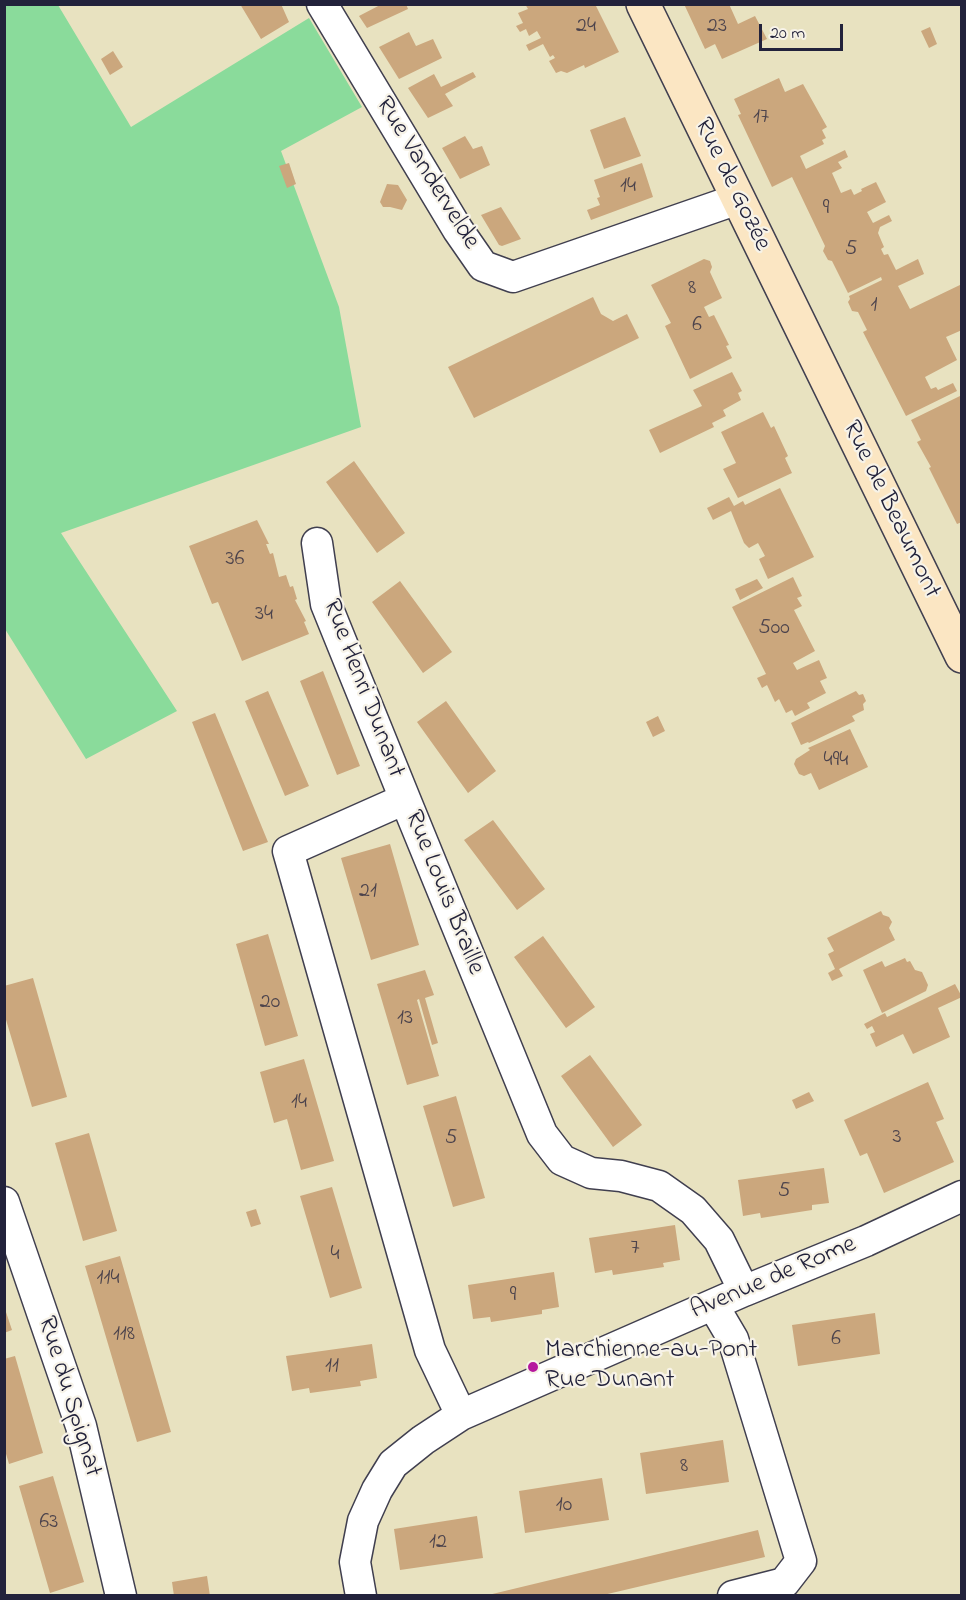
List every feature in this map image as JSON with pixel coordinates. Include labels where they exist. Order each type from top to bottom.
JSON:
[{"type":"main road","name":"Rue de Gozée","points":[[643,4],[819,365]]},
{"type":"main road","name":"Rue de Beaumont","points":[[819,365],[962,656]]},
{"type":"street","name":"Rue Vandervelde","points":[[322,4],[458,230],[483,266],[513,277],[738,199]]},
{"type":"street","name":"Rue Henri Dunant","points":[[317,543],[326,604],[405,799]]},
{"type":"street","name":"Rue Louis Braille","points":[[460,1415],[430,1350],[288,852],[405,799],[542,1134],[562,1160],[591,1173],[621,1176],[659,1186],[693,1210],[718,1239],[744,1291]]},
{"type":"street","name":"Avenue de Rome","points":[[361,1596],[355,1562],[363,1521],[377,1490],[393,1464],[460,1415],[744,1291],[866,1241],[962,1196]]},
{"type":"street","name":"Rue du Spignat","points":[[4,1202],[81,1426],[121,1596]]},
{"type":"street","points":[[713,1305],[733,1339],[801,1561],[784,1583],[733,1596]]},
{"type":"green space","points":[[5,5],[58,5],[131,127],[309,18],[362,107],[281,151],[339,307],[361,427],[61,533],[177,711],[86,759],[5,629]]},
{"type":"building","points":[[240,4],[281,4],[289,22],[261,39]]},
{"type":"building","points":[[382,4],[406,4],[408,9],[367,28],[359,16]]},
{"type":"building","points":[[525,4],[595,4],[619,52],[585,68],[584,65],[567,73],[561,71],[556,73],[549,61],[555,58],[553,55],[550,57],[543,44],[529,51],[526,45],[541,38],[537,31],[529,36],[526,29],[520,32],[516,26],[523,23],[518,13],[528,9]]},
{"type":"building","points":[[684,4],[729,4],[738,24],[755,16],[767,39],[722,59],[715,44],[705,49]]},
{"type":"building","points":[[930,27],[937,44],[929,48],[921,31]]},
{"type":"building","points":[[409,32],[416,46],[433,39],[442,58],[399,79],[379,47]]},
{"type":"building","points":[[113,51],[123,67],[110,75],[101,59]]},
{"type":"building","points":[[473,72],[476,77],[445,94],[453,106],[428,118],[408,88],[434,74],[441,87]]},
{"type":"building","points":[[779,78],[785,92],[803,84],[827,127],[822,130],[826,138],[822,140],[824,144],[800,156],[806,169],[845,150],[848,157],[838,162],[842,168],[832,173],[841,193],[851,189],[854,195],[876,182],[886,202],[867,212],[873,223],[889,215],[892,221],[880,227],[878,233],[884,247],[881,249],[884,255],[888,254],[896,270],[918,259],[924,274],[898,286],[910,309],[962,284],[962,330],[946,337],[957,360],[925,377],[931,389],[936,387],[938,390],[953,383],[957,391],[906,416],[863,332],[867,330],[858,312],[852,311],[848,302],[849,296],[882,280],[881,277],[848,293],[832,261],[828,260],[823,251],[825,246],[792,177],[772,187],[738,115],[741,114],[734,99]]},
{"type":"building","points":[[625,117],[641,156],[604,169],[590,130]]},
{"type":"building","points":[[465,136],[473,149],[482,146],[490,165],[460,179],[442,148]]},
{"type":"building","points":[[289,163],[296,184],[287,188],[279,166]]},
{"type":"building","points":[[642,163],[653,197],[591,220],[587,210],[600,205],[597,198],[600,197],[594,180]]},
{"type":"building","points":[[387,184],[398,185],[407,200],[402,210],[383,207],[380,202]]},
{"type":"building","points":[[501,207],[521,239],[502,246],[499,245],[481,215]]},
{"type":"building","points":[[704,259],[710,261],[712,267],[710,272],[722,298],[704,307],[709,317],[714,315],[729,345],[726,346],[732,358],[690,379],[665,326],[671,323],[651,285]]},
{"type":"building","points":[[593,297],[601,314],[613,321],[627,314],[639,338],[474,418],[448,367]]},
{"type":"building","points":[[732,372],[742,391],[738,393],[741,400],[723,410],[726,416],[712,423],[714,427],[660,453],[649,430],[702,406],[693,390]]},
{"type":"building","points":[[962,395],[962,522],[957,524],[917,442],[921,440],[911,420]]},
{"type":"building","points":[[763,412],[771,428],[774,426],[788,456],[785,458],[792,473],[738,498],[723,469],[736,463],[721,432]]},
{"type":"building","points":[[354,461],[405,533],[377,553],[326,482]]},
{"type":"building","points":[[780,488],[814,557],[768,579],[759,559],[765,556],[758,543],[749,548],[744,543],[731,511],[713,520],[707,508],[729,497],[734,506],[743,501],[745,505]]},
{"type":"building","points":[[257,520],[269,544],[266,544],[270,554],[273,553],[279,577],[286,575],[290,587],[293,586],[297,599],[295,600],[306,621],[304,622],[309,634],[242,661],[218,602],[212,604],[189,546]]},
{"type":"building","points":[[793,577],[802,596],[797,598],[802,606],[794,610],[815,651],[793,663],[797,670],[819,660],[827,678],[820,681],[826,693],[807,703],[810,708],[795,716],[792,710],[786,713],[779,699],[775,702],[767,685],[762,688],[757,678],[766,674],[732,607]]},
{"type":"building","points":[[757,579],[763,588],[740,600],[735,589]]},
{"type":"building","points":[[400,581],[452,652],[423,673],[372,602]]},
{"type":"building","points":[[323,671],[360,766],[337,775],[300,681]]},
{"type":"building","points":[[268,691],[309,786],[285,796],[245,701]]},
{"type":"building","points":[[856,691],[859,695],[863,694],[866,701],[863,704],[864,710],[852,716],[855,721],[801,745],[791,723]]},
{"type":"building","points":[[446,701],[496,771],[468,793],[417,722]]},
{"type":"building","points":[[215,713],[268,842],[243,851],[192,722]]},
{"type":"building","points":[[658,716],[665,731],[653,737],[646,722]]},
{"type":"building","points":[[850,729],[868,767],[819,790],[811,773],[804,776],[799,774],[794,764],[796,759],[810,750],[808,748]]},
{"type":"building","points":[[493,820],[545,889],[517,910],[464,840]]},
{"type":"building","points":[[390,844],[419,945],[371,960],[341,858]]},
{"type":"building","points":[[881,911],[892,922],[889,928],[895,940],[839,969],[843,976],[832,981],[828,973],[835,969],[828,954],[834,951],[827,938]]},
{"type":"building","points":[[268,934],[298,1036],[265,1046],[236,944]]},
{"type":"building","points":[[543,936],[595,1007],[566,1028],[514,957]]},
{"type":"building","points":[[905,958],[907,962],[910,961],[915,970],[922,972],[928,985],[926,991],[882,1013],[863,970],[882,961],[885,967]]},
{"type":"building","points":[[425,970],[434,995],[425,998],[438,1043],[432,1045],[419,999],[417,1000],[439,1076],[407,1085],[377,984]]},
{"type":"building","points":[[33,978],[67,1097],[32,1107],[4,1013],[4,986]]},
{"type":"building","points":[[955,984],[962,997],[938,1008],[950,1037],[913,1054],[903,1034],[876,1047],[870,1034],[875,1032],[872,1026],[867,1029],[864,1024],[885,1013],[887,1017]]},
{"type":"building","points":[[590,1055],[642,1125],[613,1147],[561,1076]]},
{"type":"building","points":[[304,1059],[334,1161],[301,1170],[287,1119],[274,1123],[260,1072]]},
{"type":"building","points":[[928,1082],[944,1119],[936,1122],[954,1162],[884,1193],[867,1153],[860,1156],[844,1120]]},
{"type":"building","points":[[809,1092],[814,1101],[796,1109],[792,1100]]},
{"type":"building","points":[[456,1096],[485,1198],[453,1207],[423,1106]]},
{"type":"building","points":[[89,1133],[117,1231],[83,1241],[55,1143]]},
{"type":"building","points":[[824,1168],[829,1203],[812,1205],[812,1210],[761,1218],[760,1213],[743,1216],[738,1180]]},
{"type":"building","points":[[332,1187],[362,1288],[330,1298],[300,1196]]},
{"type":"building","points":[[256,1209],[261,1224],[251,1227],[246,1212]]},
{"type":"building","points":[[675,1225],[680,1260],[663,1263],[664,1267],[613,1275],[612,1270],[595,1273],[589,1238]]},
{"type":"building","points":[[120,1256],[171,1432],[137,1442],[85,1266]]},
{"type":"building","points":[[554,1272],[559,1307],[542,1310],[542,1314],[491,1322],[490,1317],[473,1319],[468,1285]]},
{"type":"building","points":[[4,1306],[12,1330],[4,1333]]},
{"type":"building","points":[[875,1313],[880,1354],[798,1366],[792,1325]]},
{"type":"building","points":[[372,1344],[377,1378],[360,1381],[361,1386],[310,1393],[309,1388],[292,1391],[286,1356]]},
{"type":"building","points":[[15,1356],[43,1453],[9,1464],[4,1447],[4,1359]]},
{"type":"building","points":[[723,1440],[729,1482],[646,1494],[640,1453]]},
{"type":"building","points":[[53,1476],[84,1582],[50,1593],[19,1486]]},
{"type":"building","points":[[602,1478],[609,1520],[525,1533],[519,1491]]},
{"type":"building","points":[[477,1516],[483,1558],[400,1570],[394,1529]]},
{"type":"building","points":[[758,1530],[765,1557],[599,1596],[484,1596]]},
{"type":"building","points":[[207,1576],[210,1596],[174,1596],[172,1582]]},
{"type":"place","name":"Marchienne-au-Pont Rue Dunant","points":[[533,1367]]}]
